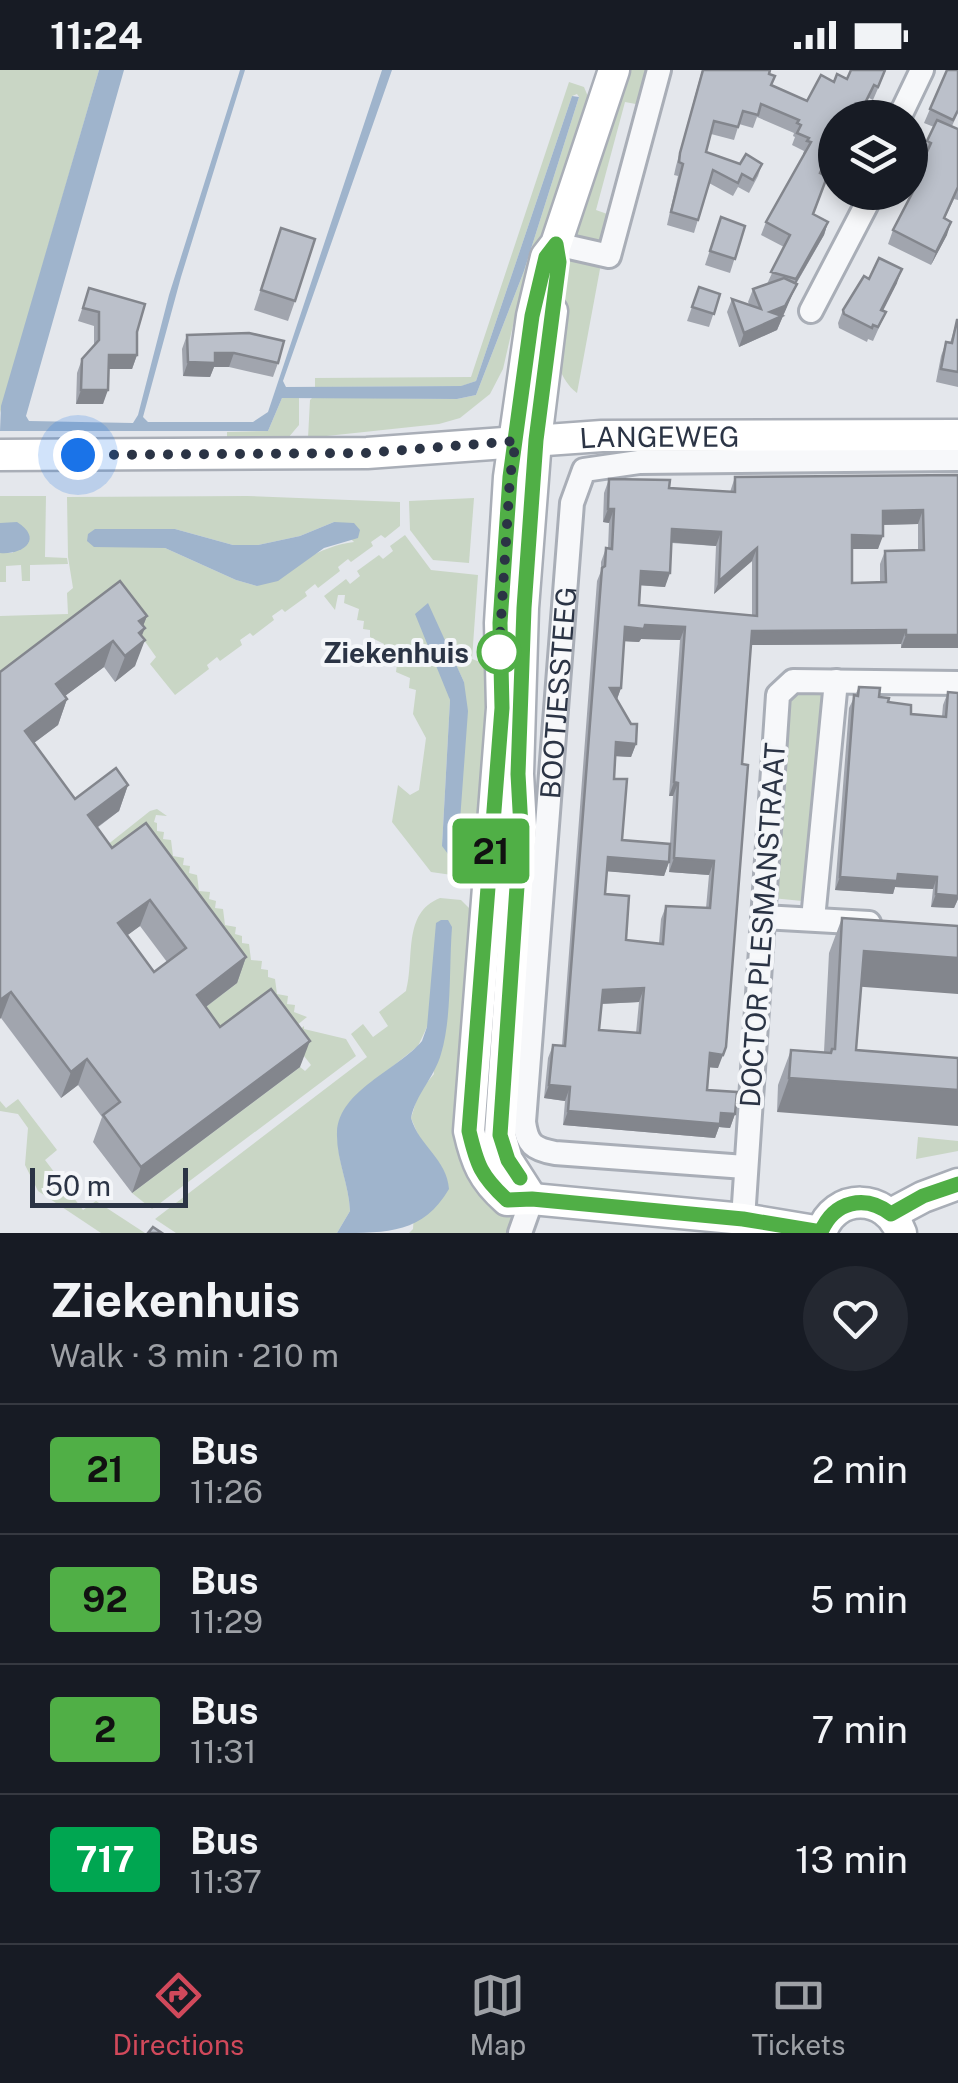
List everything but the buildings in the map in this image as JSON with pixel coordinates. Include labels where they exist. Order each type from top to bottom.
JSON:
[{"type":"main road","name":"BOOTJESSTEEG","points":[[532,1199],[508,1160],[500,1135],[521,828],[518,774],[526,440],[559,262],[556,244],[614,70]]},
{"type":"main road","name":"LANGEWEG","points":[[0,455],[366,453],[602,436],[958,435]]},
{"type":"main road","points":[[532,1199],[743,1219],[821,1232],[827,1218],[851,1203],[872,1203],[896,1223],[923,1196],[958,1184]]},
{"type":"street","points":[[556,244],[610,256],[659,70]]},
{"type":"street","points":[[908,100],[922,70]]},
{"type":"street","points":[[811,311],[864,210]]},
{"type":"street","name":"LANGEWEG","points":[[584,470],[639,462],[958,459]]},
{"type":"street","name":"BOOTJESSTEEG","points":[[584,470],[572,503],[524,1122],[526,1139],[536,1150],[745,1167]]},
{"type":"street","name":"DOCTOR PLESMANSTRAAT","points":[[743,1219],[778,695],[793,681],[958,683]]},
{"type":"street","name":"DOCTOR PLESMANSTRAAT","points":[[813,919],[836,681]]},
{"type":"street","points":[[763,917],[894,925]]},
{"type":"street","points":[[520,1233],[532,1199]]},
{"type":"green space","points":[[0,70],[99,70],[0,413]]},
{"type":"green space","points":[[624,70],[651,70],[641,105],[625,102],[596,210],[610,215],[606,237],[598,244],[576,238],[573,230]]},
{"type":"green space","points":[[569,82],[584,87],[589,99],[545,234],[522,286],[503,369],[490,394],[460,418],[439,424],[308,438],[313,397],[457,399],[476,395],[524,271],[577,94],[572,96],[476,381],[462,386],[315,387],[315,378],[471,377]]},
{"type":"green space","points":[[576,257],[598,263],[600,269],[577,393],[559,367],[555,333],[564,265]]},
{"type":"green space","points":[[299,396],[299,425],[288,438],[227,440],[227,432],[268,431],[282,398]]},
{"type":"green space","points":[[0,496],[46,496],[45,557],[67,558],[68,564],[30,565],[30,581],[22,581],[21,565],[6,566],[6,582],[0,582],[0,553],[13,553],[0,523]]},
{"type":"green space","points":[[247,496],[400,502],[400,526],[385,538],[381,535],[371,542],[373,546],[351,562],[348,559],[338,567],[340,571],[318,588],[315,584],[305,592],[307,596],[285,612],[282,609],[272,616],[274,620],[253,636],[250,633],[240,640],[242,645],[220,661],[217,657],[207,665],[209,669],[175,695],[150,664],[156,657],[139,633],[0,684],[0,616],[68,614],[67,593],[73,588],[67,497]],"holes":[[[334,522],[354,542],[317,553],[257,586],[165,548],[95,529],[175,529],[233,545],[258,545],[300,536]]]},
{"type":"green space","points":[[474,498],[469,563],[433,560],[410,530],[409,501]]},
{"type":"green space","points":[[405,535],[431,570],[478,575],[472,659],[483,663],[494,702],[493,739],[480,782],[474,863],[470,872],[459,876],[431,872],[392,822],[398,785],[410,795],[419,790],[426,738],[413,714],[416,690],[409,688],[410,678],[396,672],[397,664],[389,663],[390,655],[383,654],[384,644],[370,637],[370,630],[363,629],[364,621],[357,620],[359,609],[344,603],[345,595],[338,595],[335,610],[324,596],[346,579],[350,584],[360,576],[357,571],[379,555],[383,559],[393,551],[390,546]],"holes":[[[427,603],[464,682],[442,846],[450,700]]]},
{"type":"green space","points":[[826,689],[812,902],[772,898],[783,690]]},
{"type":"green space","points":[[157,809],[167,816],[156,815],[154,822],[157,831],[164,832],[163,839],[171,840],[173,856],[184,858],[183,865],[190,866],[189,873],[197,875],[199,891],[210,892],[209,899],[216,901],[215,908],[223,909],[225,925],[236,927],[235,934],[242,936],[242,943],[249,944],[251,960],[262,961],[261,969],[268,970],[268,977],[275,979],[277,994],[288,996],[287,1004],[295,1005],[294,1012],[307,1017],[280,1039],[178,1078],[187,1021],[237,983],[92,857]]},
{"type":"green space","points":[[440,898],[461,900],[477,916],[465,1122],[513,1222],[511,1233],[409,1233],[413,1229],[419,1137],[411,1118],[419,1092],[434,1074],[427,1027],[418,1046],[351,1100],[343,1114],[338,1141],[350,1211],[337,1233],[176,1233],[155,1219],[367,1057],[351,1034],[363,1024],[373,1037],[388,1026],[379,1012],[406,991],[415,925],[428,905]]},
{"type":"green space","points":[[304,1026],[346,1039],[356,1056],[152,1209],[132,1193],[300,1067],[305,1071],[311,1065],[290,1038]]},
{"type":"green space","points":[[18,1099],[57,1150],[45,1160],[83,1210],[96,1201],[145,1233],[101,1233],[38,1191],[25,1165],[28,1128],[18,1114],[0,1111],[0,1101],[6,1108]]},
{"type":"green space","points":[[918,1137],[958,1141],[958,1151],[916,1159]]},
{"type":"water","points":[[99,70],[124,70],[26,416],[29,421],[133,423],[138,415],[169,295],[240,70],[245,70],[181,277],[143,417],[148,422],[253,422],[268,412],[382,70],[392,70],[283,381],[286,387],[461,386],[476,381],[572,96],[579,97],[524,271],[476,395],[457,399],[282,398],[268,431],[0,431],[1,406]]},
{"type":"water","points":[[17,522],[30,540],[23,549],[0,553],[0,523]]},
{"type":"water","points":[[334,522],[354,523],[360,530],[358,538],[324,548],[278,581],[257,586],[165,548],[94,547],[87,541],[88,534],[95,529],[175,529],[233,545],[258,545],[300,536]]},
{"type":"water","points":[[428,603],[464,682],[468,711],[458,848],[448,854],[442,846],[450,700],[415,614]]},
{"type":"water","points":[[448,920],[452,927],[445,1040],[411,1118],[443,1169],[449,1189],[439,1204],[416,1222],[388,1231],[337,1233],[350,1211],[337,1142],[340,1117],[358,1092],[422,1041],[427,1027],[436,923]]},
{"type":"bus line","name":"21","points":[[520,1178],[508,1160],[500,1135],[521,828],[518,774],[524,608],[536,440],[559,262],[556,244],[546,257],[532,316],[510,477],[500,623],[502,708],[469,1131],[476,1162],[484,1180],[507,1200],[532,1199],[743,1219],[821,1232],[827,1218],[851,1203],[872,1203],[891,1214],[923,1196],[958,1184]]},
{"type":"place","name":"Ziekenhuis","points":[[499,652]]},
{"type":"route","points":[[78,455],[366,453],[516,441],[510,477],[499,652]]}]
